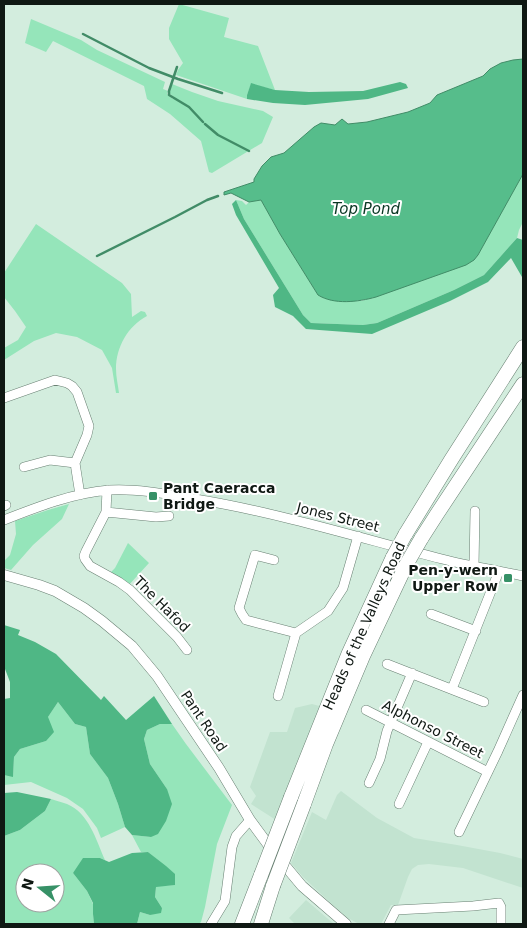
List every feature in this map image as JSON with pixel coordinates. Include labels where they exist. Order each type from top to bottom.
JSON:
[{"type":"highway","name":"Heads of the Valleys Road","points":[[242,924],[290,797],[348,655],[393,557],[451,460],[523,347]]},
{"type":"highway","name":"Heads of the Valleys Road","points":[[261,924],[273,886],[326,744],[363,656],[406,565],[437,514],[523,384]]},
{"type":"street","points":[[4,398],[55,380],[72,386],[77,392],[89,426],[88,435],[75,463],[80,495]]},
{"type":"street","points":[[24,467],[50,460],[75,463]]},
{"type":"street","name":"Jones Street","points":[[4,520],[37,507],[80,495],[107,490],[131,490],[244,508],[474,566],[499,571],[522,572]]},
{"type":"street","name":"The Hafod","points":[[107,490],[106,512],[86,551],[85,559],[90,566],[130,590],[177,637],[187,650]]},
{"type":"street","points":[[474,566],[475,511]]},
{"type":"street","points":[[106,512],[156,517],[169,516]]},
{"type":"street","points":[[278,696],[296,633],[328,611],[343,588],[358,536]]},
{"type":"street","points":[[274,560],[255,555],[240,608],[246,620],[296,633]]},
{"type":"street","points":[[452,689],[499,571]]},
{"type":"street","name":"Pant Road","points":[[4,575],[39,584],[55,591],[84,608],[132,646],[162,683],[219,768],[250,820],[272,850],[302,886],[346,924]]},
{"type":"street","points":[[431,614],[476,632]]},
{"type":"street","points":[[387,664],[484,702]]},
{"type":"street","points":[[369,783],[380,759],[390,722],[412,673]]},
{"type":"street","points":[[459,832],[523,695]]},
{"type":"street","name":"Alphonso Street","points":[[366,710],[488,772]]},
{"type":"street","points":[[399,804],[428,742]]},
{"type":"street","points":[[212,924],[225,901],[232,847],[236,836],[250,820]]},
{"type":"street","points":[[389,924],[396,910],[499,903],[501,907],[501,924]]},
{"type":"shaded area","points":[[179,4],[229,18],[224,37],[258,46],[275,90],[251,84],[247,99],[176,75],[183,63],[169,39],[169,28]]},
{"type":"shaded area","points":[[31,19],[81,40],[97,50],[165,82],[163,89],[168,91],[167,94],[173,99],[174,97],[170,94],[172,84],[218,101],[263,111],[273,117],[262,143],[212,173],[209,172],[201,141],[170,114],[147,99],[144,86],[53,41],[46,52],[25,43]]},
{"type":"shaded area","points":[[400,82],[406,84],[408,88],[368,99],[305,105],[247,99],[251,83],[275,90],[309,92],[363,91]]},
{"type":"shaded area","points":[[523,174],[523,222],[517,238],[484,275],[377,323],[363,325],[311,323],[303,315],[244,219],[236,200],[242,201],[246,205],[249,202],[261,200],[318,295],[331,300],[362,301],[478,255]]},
{"type":"shaded area","points":[[236,200],[244,219],[303,315],[311,323],[363,325],[377,323],[484,275],[517,238],[523,240],[523,277],[511,258],[488,282],[450,301],[372,334],[306,329],[293,316],[275,307],[273,295],[279,288],[236,215],[232,204]]},
{"type":"shaded area","points":[[36,224],[122,283],[131,294],[132,317],[141,311],[145,312],[147,316],[129,331],[118,353],[116,369],[119,393],[116,393],[112,368],[102,350],[77,337],[56,333],[34,341],[4,360],[4,348],[18,340],[26,327],[4,297],[4,273]]},
{"type":"shaded area","points":[[69,504],[62,519],[33,545],[11,570],[4,568],[4,561],[10,555],[16,534],[15,521]]},
{"type":"shaded area","points":[[128,543],[149,563],[128,586],[110,573],[115,568]]},
{"type":"shaded area","points":[[4,625],[20,630],[18,635],[56,654],[101,700],[104,696],[126,720],[154,696],[172,724],[160,724],[147,730],[144,739],[150,764],[167,789],[172,804],[166,821],[158,834],[151,837],[132,835],[125,827],[108,778],[90,754],[86,727],[75,724],[58,702],[48,717],[54,732],[46,741],[20,749],[14,757],[13,777],[4,775],[4,699],[10,698],[10,682],[4,661]]},
{"type":"shaded area","points":[[58,702],[75,724],[86,727],[90,754],[108,778],[118,804],[125,827],[101,838],[97,828],[83,809],[67,798],[31,782],[4,785],[4,775],[13,776],[14,757],[20,749],[46,741],[48,717]]},
{"type":"shaded area","points":[[312,704],[323,707],[276,820],[251,804],[256,796],[250,787],[270,732],[287,732],[295,708]]},
{"type":"shaded area","points":[[160,724],[172,724],[232,805],[217,844],[205,907],[199,924],[137,924],[140,912],[150,915],[162,908],[155,897],[156,886],[175,885],[174,874],[148,852],[141,852],[132,835],[151,837],[167,789],[150,764],[144,739],[147,730]]},
{"type":"shaded area","points":[[341,791],[377,818],[414,838],[500,853],[523,859],[523,888],[463,868],[429,864],[418,865],[412,869],[408,877],[398,905],[391,905],[381,924],[359,924],[348,918],[334,906],[291,863],[312,812],[326,820],[337,795]]},
{"type":"shaded area","points":[[17,792],[51,799],[45,811],[20,830],[4,836],[4,793]]},
{"type":"shaded area","points":[[51,799],[75,808],[86,820],[105,860],[100,858],[73,873],[87,891],[93,904],[94,924],[4,924],[4,836],[20,830],[45,811]]},
{"type":"shaded area","points":[[148,852],[175,874],[175,885],[156,887],[155,897],[162,908],[161,913],[150,915],[140,912],[137,924],[94,924],[93,903],[87,891],[73,873],[83,858],[100,858],[109,862],[132,853]]},
{"type":"shaded area","points":[[306,900],[334,924],[295,924],[289,918]]},
{"type":"water","name":"Top Pond","points":[[523,59],[523,174],[478,255],[466,265],[376,297],[354,301],[324,298],[318,295],[261,200],[249,202],[231,193],[224,195],[224,192],[254,182],[262,166],[271,157],[284,153],[321,123],[335,125],[342,119],[348,124],[367,122],[408,112],[430,103],[437,95],[483,76],[490,69],[501,63]]},
{"type":"waterway","points":[[83,34],[149,68],[222,93]]},
{"type":"waterway","points":[[177,67],[169,95],[189,107],[203,122]]},
{"type":"waterway","points":[[205,124],[218,135],[249,151]]},
{"type":"waterway","points":[[97,256],[218,196]]},
{"type":"place","name":"Pant Caeracca Bridge","points":[[153,496]]},
{"type":"place","name":"Pen-y-wern Upper Row","points":[[508,578]]}]
